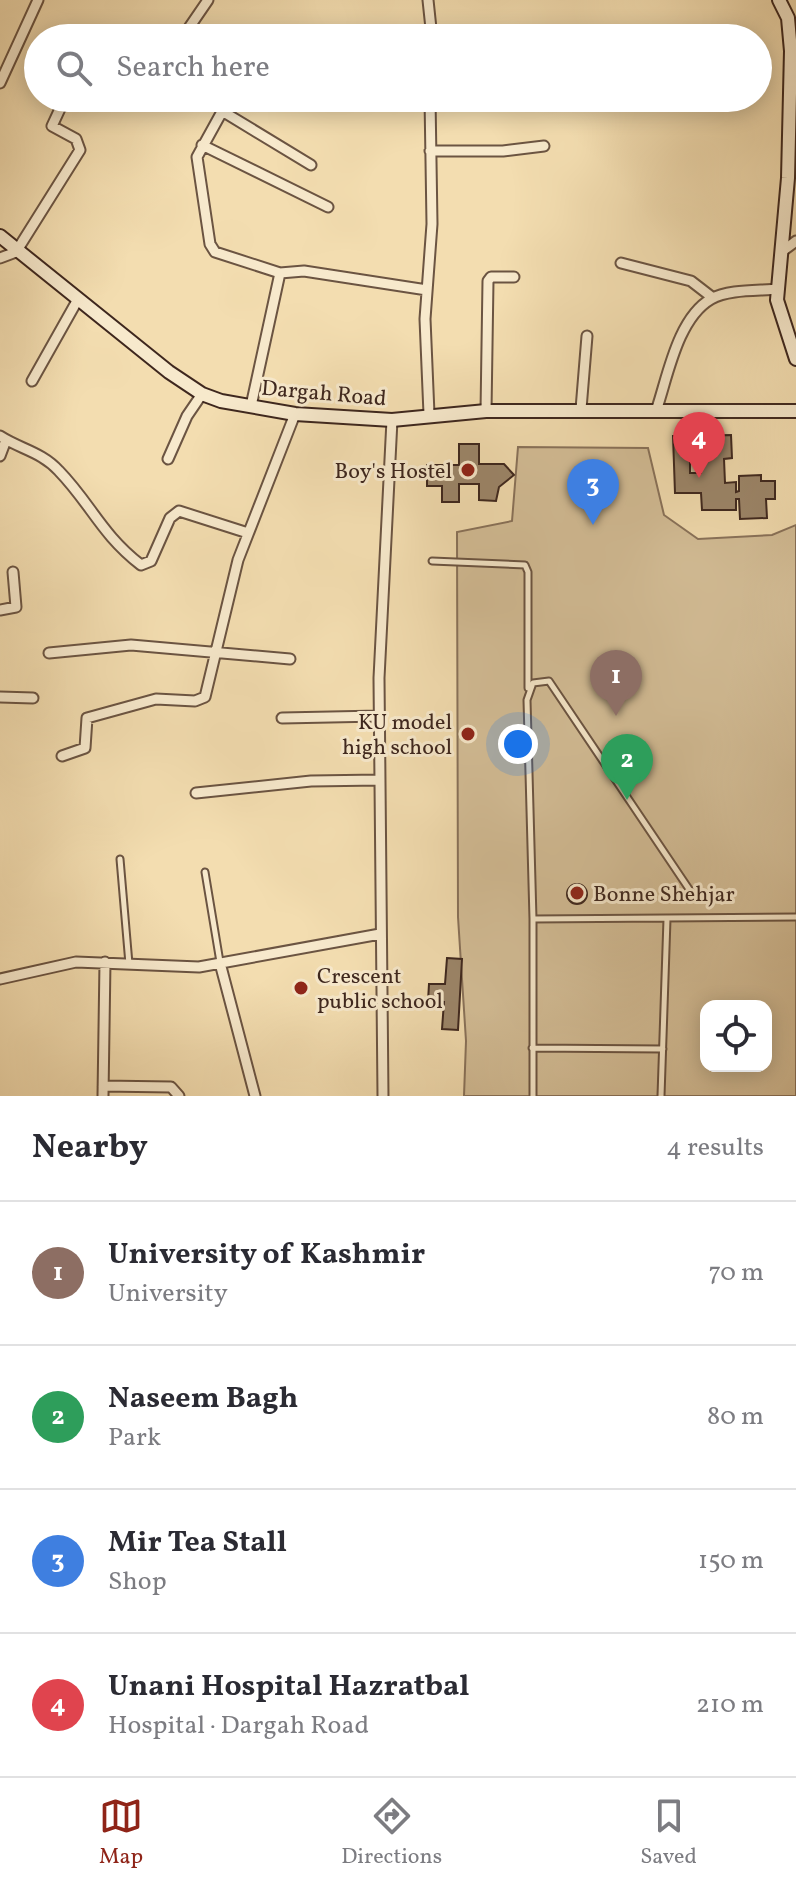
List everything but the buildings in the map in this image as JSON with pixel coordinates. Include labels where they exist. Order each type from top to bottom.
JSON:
[{"type":"street","points":[[27,24],[38,0]]},
{"type":"street","points":[[192,24],[208,0]]},
{"type":"street","points":[[428,0],[431,24]]},
{"type":"street","points":[[779,0],[791,34]]},
{"type":"street","points":[[796,16],[791,34],[784,250],[778,289],[780,316],[796,359]]},
{"type":"street","points":[[0,83],[24,31]]},
{"type":"street","points":[[0,258],[16,252],[80,150],[76,139],[52,126],[58,112]]},
{"type":"street","points":[[221,112],[202,145],[197,161],[212,249],[280,273],[304,271],[427,290]]},
{"type":"street","points":[[224,112],[311,165]]},
{"type":"street","points":[[429,414],[427,290],[432,224],[430,112]]},
{"type":"street","points":[[202,145],[328,207]]},
{"type":"street","points":[[430,151],[503,151],[544,146]]},
{"type":"street","name":"Dargah Road","points":[[0,236],[77,301],[202,394],[251,406],[295,414],[392,420],[429,414],[486,411],[657,408],[796,411]]},
{"type":"street","points":[[784,250],[796,241]]},
{"type":"street","points":[[621,263],[691,281],[713,298]]},
{"type":"street","points":[[251,406],[280,273]]},
{"type":"street","points":[[486,411],[488,281],[491,277],[514,277]]},
{"type":"street","points":[[657,408],[692,318],[713,298],[778,289]]},
{"type":"street","points":[[32,381],[77,301]]},
{"type":"street","points":[[581,409],[587,336]]},
{"type":"street","points":[[168,459],[187,416],[202,394]]},
{"type":"street","points":[[62,756],[85,748],[87,718],[156,699],[203,700],[229,589],[295,414]]},
{"type":"street","points":[[383,1096],[379,716],[381,598],[392,420]]},
{"type":"street","points":[[0,456],[3,438],[38,453],[59,470],[95,522],[141,565],[151,561],[170,518],[179,511],[248,533]]},
{"type":"street","points":[[0,610],[16,607],[13,572]]},
{"type":"street","points":[[49,653],[131,645],[290,659]]},
{"type":"street","points":[[0,697],[33,698]]},
{"type":"street","points":[[282,718],[379,716]]},
{"type":"street","points":[[196,793],[311,781],[379,780]]},
{"type":"street","points":[[0,979],[76,962],[176,968],[220,963],[380,934]]},
{"type":"street","points":[[105,962],[103,1091],[171,1087],[179,1096]]},
{"type":"street","points":[[220,963],[255,1096]]},
{"type":"lane","points":[[432,561],[525,565],[528,572],[533,1096]]},
{"type":"lane","points":[[528,689],[533,683],[549,681],[695,898]]},
{"type":"lane","points":[[120,859],[129,965]]},
{"type":"lane","points":[[205,872],[220,963]]},
{"type":"lane","points":[[533,919],[796,917]]},
{"type":"lane","points":[[661,1096],[667,919]]},
{"type":"lane","points":[[532,1048],[663,1049]]},
{"type":"shaded area","points":[[518,447],[648,448],[664,515],[698,539],[772,535],[796,525],[796,1096],[464,1096],[466,1041],[458,917],[457,532],[512,521]]},
{"type":"place","name":"Boy's Hostel","points":[[468,470]]},
{"type":"place","name":"Unani Hospital Hazratbal","points":[[699,478]]},
{"type":"place","name":"Mir Tea Stall","points":[[593,525]]},
{"type":"place","name":"University of Kashmir","points":[[616,716]]},
{"type":"place","name":"KU model high school","points":[[468,734]]},
{"type":"place","name":"Naseem Bagh","points":[[627,800]]},
{"type":"place","name":"Bonne Shehjar","points":[[577,893]]},
{"type":"place","name":"Crescent public school","points":[[301,988]]}]
